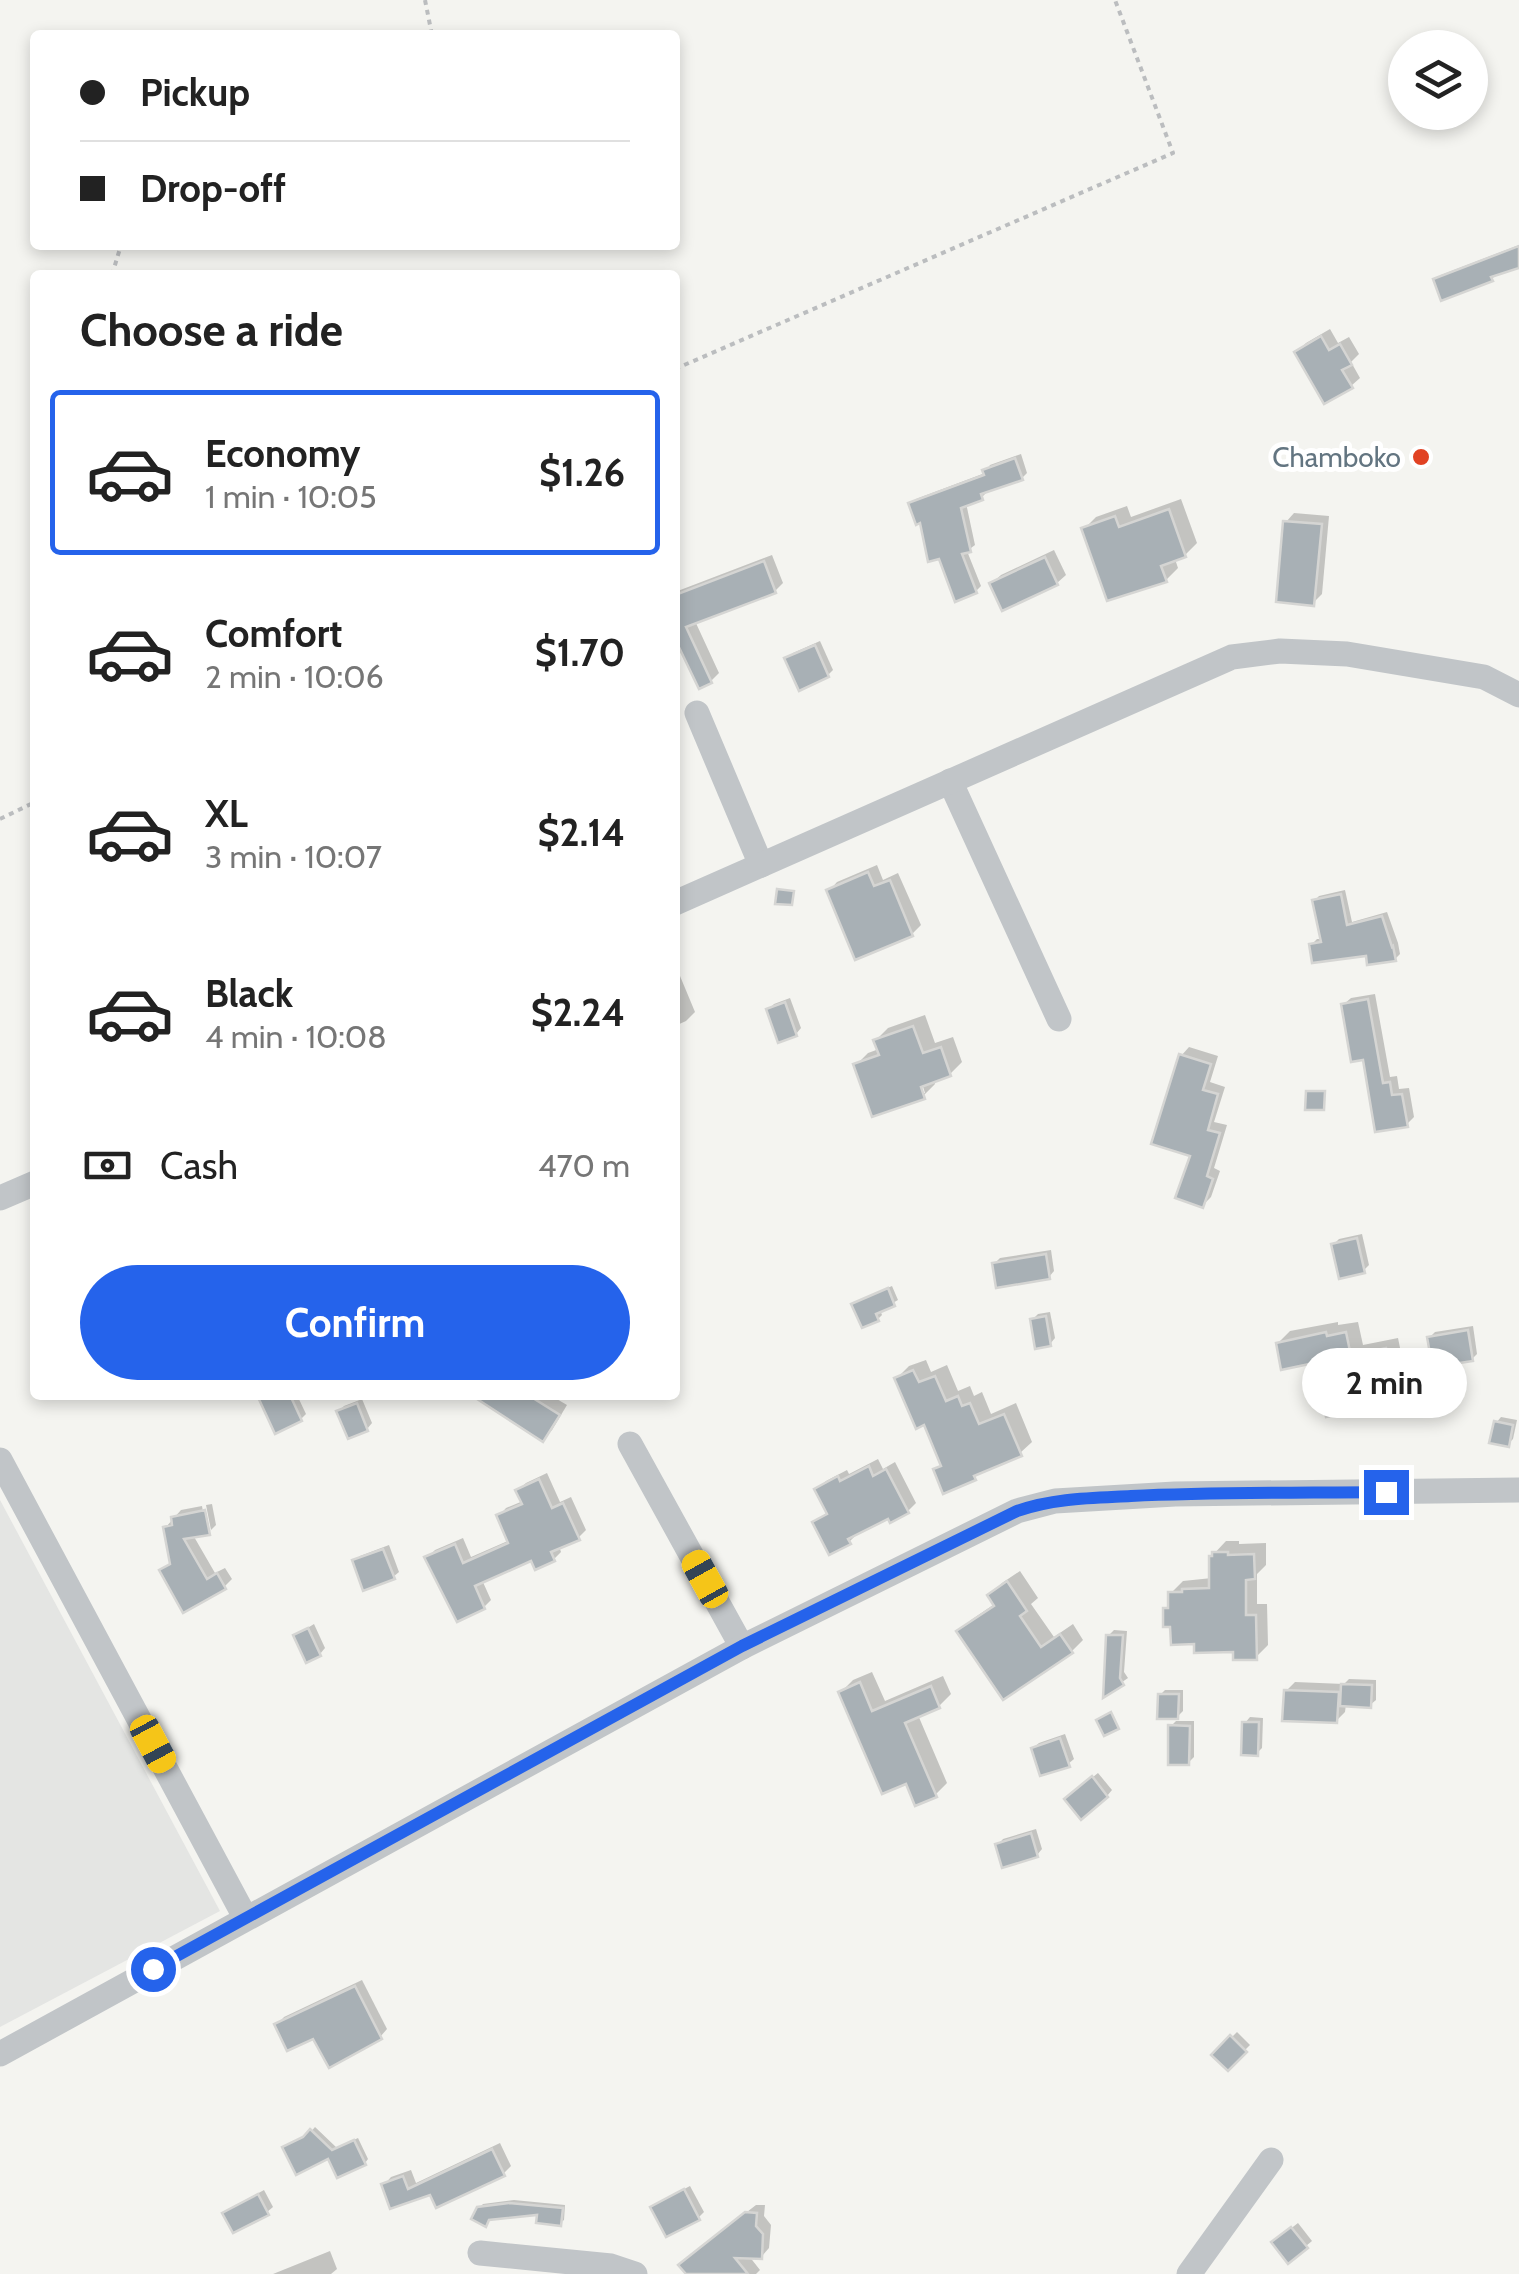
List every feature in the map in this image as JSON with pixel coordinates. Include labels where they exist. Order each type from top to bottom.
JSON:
[{"type":"street","points":[[680,901],[1232,657],[1280,652],[1346,654],[1484,677],[1519,695]]},
{"type":"street","points":[[697,713],[761,865]]},
{"type":"street","points":[[950,781],[1058,1018]]},
{"type":"street","points":[[0,1198],[30,1185]]},
{"type":"street","points":[[630,1444],[742,1646]]},
{"type":"street","points":[[0,1460],[245,1918]]},
{"type":"street","points":[[0,2054],[742,1646],[1017,1511],[1045,1502],[1174,1494],[1519,1490]]},
{"type":"street","points":[[1189,2274],[1271,2160]]},
{"type":"street","points":[[480,2253],[611,2266],[635,2274]]},
{"type":"path","points":[[426,0],[431,30]]},
{"type":"path","points":[[680,367],[1173,152],[1114,0]]},
{"type":"path","points":[[0,820],[30,805]]},
{"type":"shaded area","points":[[0,1500],[220,1911],[0,2027]]},
{"type":"building","points":[[1519,246],[1519,268],[1441,301],[1433,279]]},
{"type":"building","points":[[1321,336],[1329,350],[1340,344],[1352,365],[1342,370],[1353,388],[1324,404],[1294,352]]},
{"type":"building","points":[[1015,458],[1023,480],[981,494],[983,500],[961,508],[971,552],[962,554],[977,593],[955,602],[939,559],[928,562],[920,523],[916,525],[908,503],[984,475],[982,470]]},
{"type":"building","points":[[1169,509],[1186,557],[1161,566],[1167,582],[1107,601],[1081,528],[1115,516],[1119,527]]},
{"type":"building","points":[[1283,521],[1322,524],[1314,606],[1276,602]]},
{"type":"building","points":[[1045,557],[1058,585],[1002,611],[989,583]]},
{"type":"building","points":[[764,561],[776,593],[686,627],[712,683],[699,689],[680,649],[680,593]]},
{"type":"building","points":[[815,645],[829,677],[799,691],[784,658]]},
{"type":"building","points":[[868,872],[874,886],[890,880],[913,936],[855,960],[826,890]]},
{"type":"building","points":[[777,889],[794,891],[792,905],[775,904]]},
{"type":"building","points":[[1341,894],[1347,925],[1382,916],[1396,961],[1367,965],[1366,956],[1312,963],[1309,944],[1321,942],[1312,900]]},
{"type":"building","points":[[1368,999],[1383,1083],[1390,1082],[1392,1095],[1402,1094],[1408,1127],[1375,1132],[1363,1060],[1351,1062],[1341,1004]]},
{"type":"building","points":[[785,1002],[797,1036],[778,1043],[766,1009]]},
{"type":"building","points":[[913,1026],[923,1053],[941,1047],[951,1076],[921,1087],[925,1099],[872,1117],[853,1064],[879,1055],[873,1040]]},
{"type":"building","points":[[1179,1054],[1211,1064],[1203,1090],[1218,1094],[1208,1130],[1220,1133],[1207,1176],[1213,1179],[1203,1208],[1175,1198],[1190,1156],[1151,1144]]},
{"type":"building","points":[[1306,1091],[1325,1091],[1324,1110],[1305,1110]]},
{"type":"building","points":[[1357,1238],[1365,1273],[1339,1279],[1331,1244]]},
{"type":"building","points":[[1046,1254],[1050,1279],[996,1288],[992,1263]]},
{"type":"building","points":[[888,1288],[895,1306],[876,1314],[879,1321],[862,1328],[851,1304]]},
{"type":"building","points":[[1046,1316],[1051,1346],[1035,1349],[1030,1319]]},
{"type":"building","points":[[1468,1330],[1473,1361],[1446,1365],[1445,1357],[1431,1359],[1427,1337]]},
{"type":"building","points":[[1326,1332],[1327,1336],[1346,1332],[1351,1356],[1386,1348],[1397,1402],[1326,1417],[1314,1363],[1281,1370],[1276,1343]]},
{"type":"building","points":[[913,1370],[919,1382],[935,1376],[946,1401],[958,1396],[962,1406],[970,1403],[979,1424],[1004,1414],[1022,1456],[943,1494],[933,1469],[941,1466],[924,1425],[916,1429],[894,1378]]},
{"type":"building","points":[[259,1400],[292,1400],[302,1421],[275,1434]]},
{"type":"building","points":[[479,1400],[536,1400],[560,1415],[543,1442]]},
{"type":"building","points":[[357,1403],[368,1431],[348,1439],[336,1411]]},
{"type":"building","points":[[1494,1421],[1513,1425],[1509,1447],[1489,1443]]},
{"type":"building","points":[[869,1466],[873,1476],[886,1469],[909,1513],[848,1539],[851,1544],[829,1555],[812,1522],[827,1514],[814,1489]]},
{"type":"building","points":[[539,1479],[552,1508],[563,1503],[580,1540],[551,1552],[555,1561],[535,1570],[531,1561],[475,1586],[485,1609],[457,1622],[424,1557],[455,1544],[463,1563],[508,1543],[496,1515],[522,1504],[515,1490]]},
{"type":"building","points":[[205,1510],[210,1535],[184,1539],[207,1579],[217,1573],[226,1589],[183,1613],[159,1570],[170,1564],[163,1527],[172,1525],[171,1517]]},
{"type":"building","points":[[383,1549],[395,1579],[363,1591],[352,1560]]},
{"type":"building","points":[[1212,1552],[1254,1554],[1255,1579],[1246,1580],[1246,1615],[1256,1615],[1257,1660],[1233,1660],[1233,1652],[1194,1653],[1194,1644],[1171,1645],[1170,1627],[1163,1627],[1168,1592],[1209,1588]]},
{"type":"building","points":[[1007,1581],[1027,1611],[1020,1616],[1041,1647],[1060,1634],[1073,1653],[1003,1700],[956,1631],[994,1606],[987,1595]]},
{"type":"building","points":[[308,1628],[321,1656],[306,1663],[293,1635]]},
{"type":"building","points":[[1106,1635],[1123,1635],[1120,1678],[1124,1685],[1103,1698]]},
{"type":"building","points":[[860,1682],[872,1711],[931,1686],[940,1708],[905,1723],[937,1797],[915,1806],[906,1784],[882,1794],[838,1692]]},
{"type":"building","points":[[1341,1684],[1372,1685],[1371,1708],[1340,1706]]},
{"type":"building","points":[[1284,1690],[1339,1692],[1337,1723],[1282,1721]]},
{"type":"building","points":[[1158,1694],[1179,1694],[1178,1719],[1157,1719]]},
{"type":"building","points":[[1111,1712],[1119,1729],[1104,1736],[1096,1720]]},
{"type":"building","points":[[1242,1722],[1259,1722],[1258,1756],[1241,1755]]},
{"type":"building","points":[[1168,1725],[1190,1726],[1189,1765],[1168,1765]]},
{"type":"building","points":[[1060,1738],[1070,1767],[1040,1776],[1031,1748]]},
{"type":"building","points":[[1092,1776],[1108,1797],[1081,1820],[1064,1799]]},
{"type":"building","points":[[1031,1833],[1038,1857],[1002,1868],[995,1844]]},
{"type":"building","points":[[355,1986],[382,2039],[329,2068],[313,2039],[287,2051],[274,2024]]},
{"type":"building","points":[[1230,2035],[1247,2052],[1228,2071],[1211,2055]]},
{"type":"building","points":[[310,2129],[332,2150],[354,2140],[366,2165],[337,2178],[328,2159],[296,2175],[282,2147]]},
{"type":"building","points":[[492,2149],[505,2176],[436,2208],[430,2195],[390,2209],[381,2184],[403,2176],[408,2189]]},
{"type":"building","points":[[684,2189],[700,2220],[666,2237],[650,2207]]},
{"type":"building","points":[[258,2194],[269,2215],[233,2233],[222,2213]]},
{"type":"building","points":[[509,2203],[563,2208],[561,2226],[536,2223],[537,2215],[489,2220],[486,2227],[471,2219],[477,2207]]},
{"type":"building","points":[[745,2212],[757,2213],[756,2226],[763,2234],[762,2259],[735,2258],[748,2274],[686,2274],[678,2265]]},
{"type":"building","points":[[1291,2227],[1308,2248],[1288,2264],[1271,2242]]},
{"type":"place","name":"Chamboko","points":[[1421,457]]},
{"type":"route","points":[[153,1969],[742,1646],[1035,1504],[1174,1494],[1386,1492]]}]
